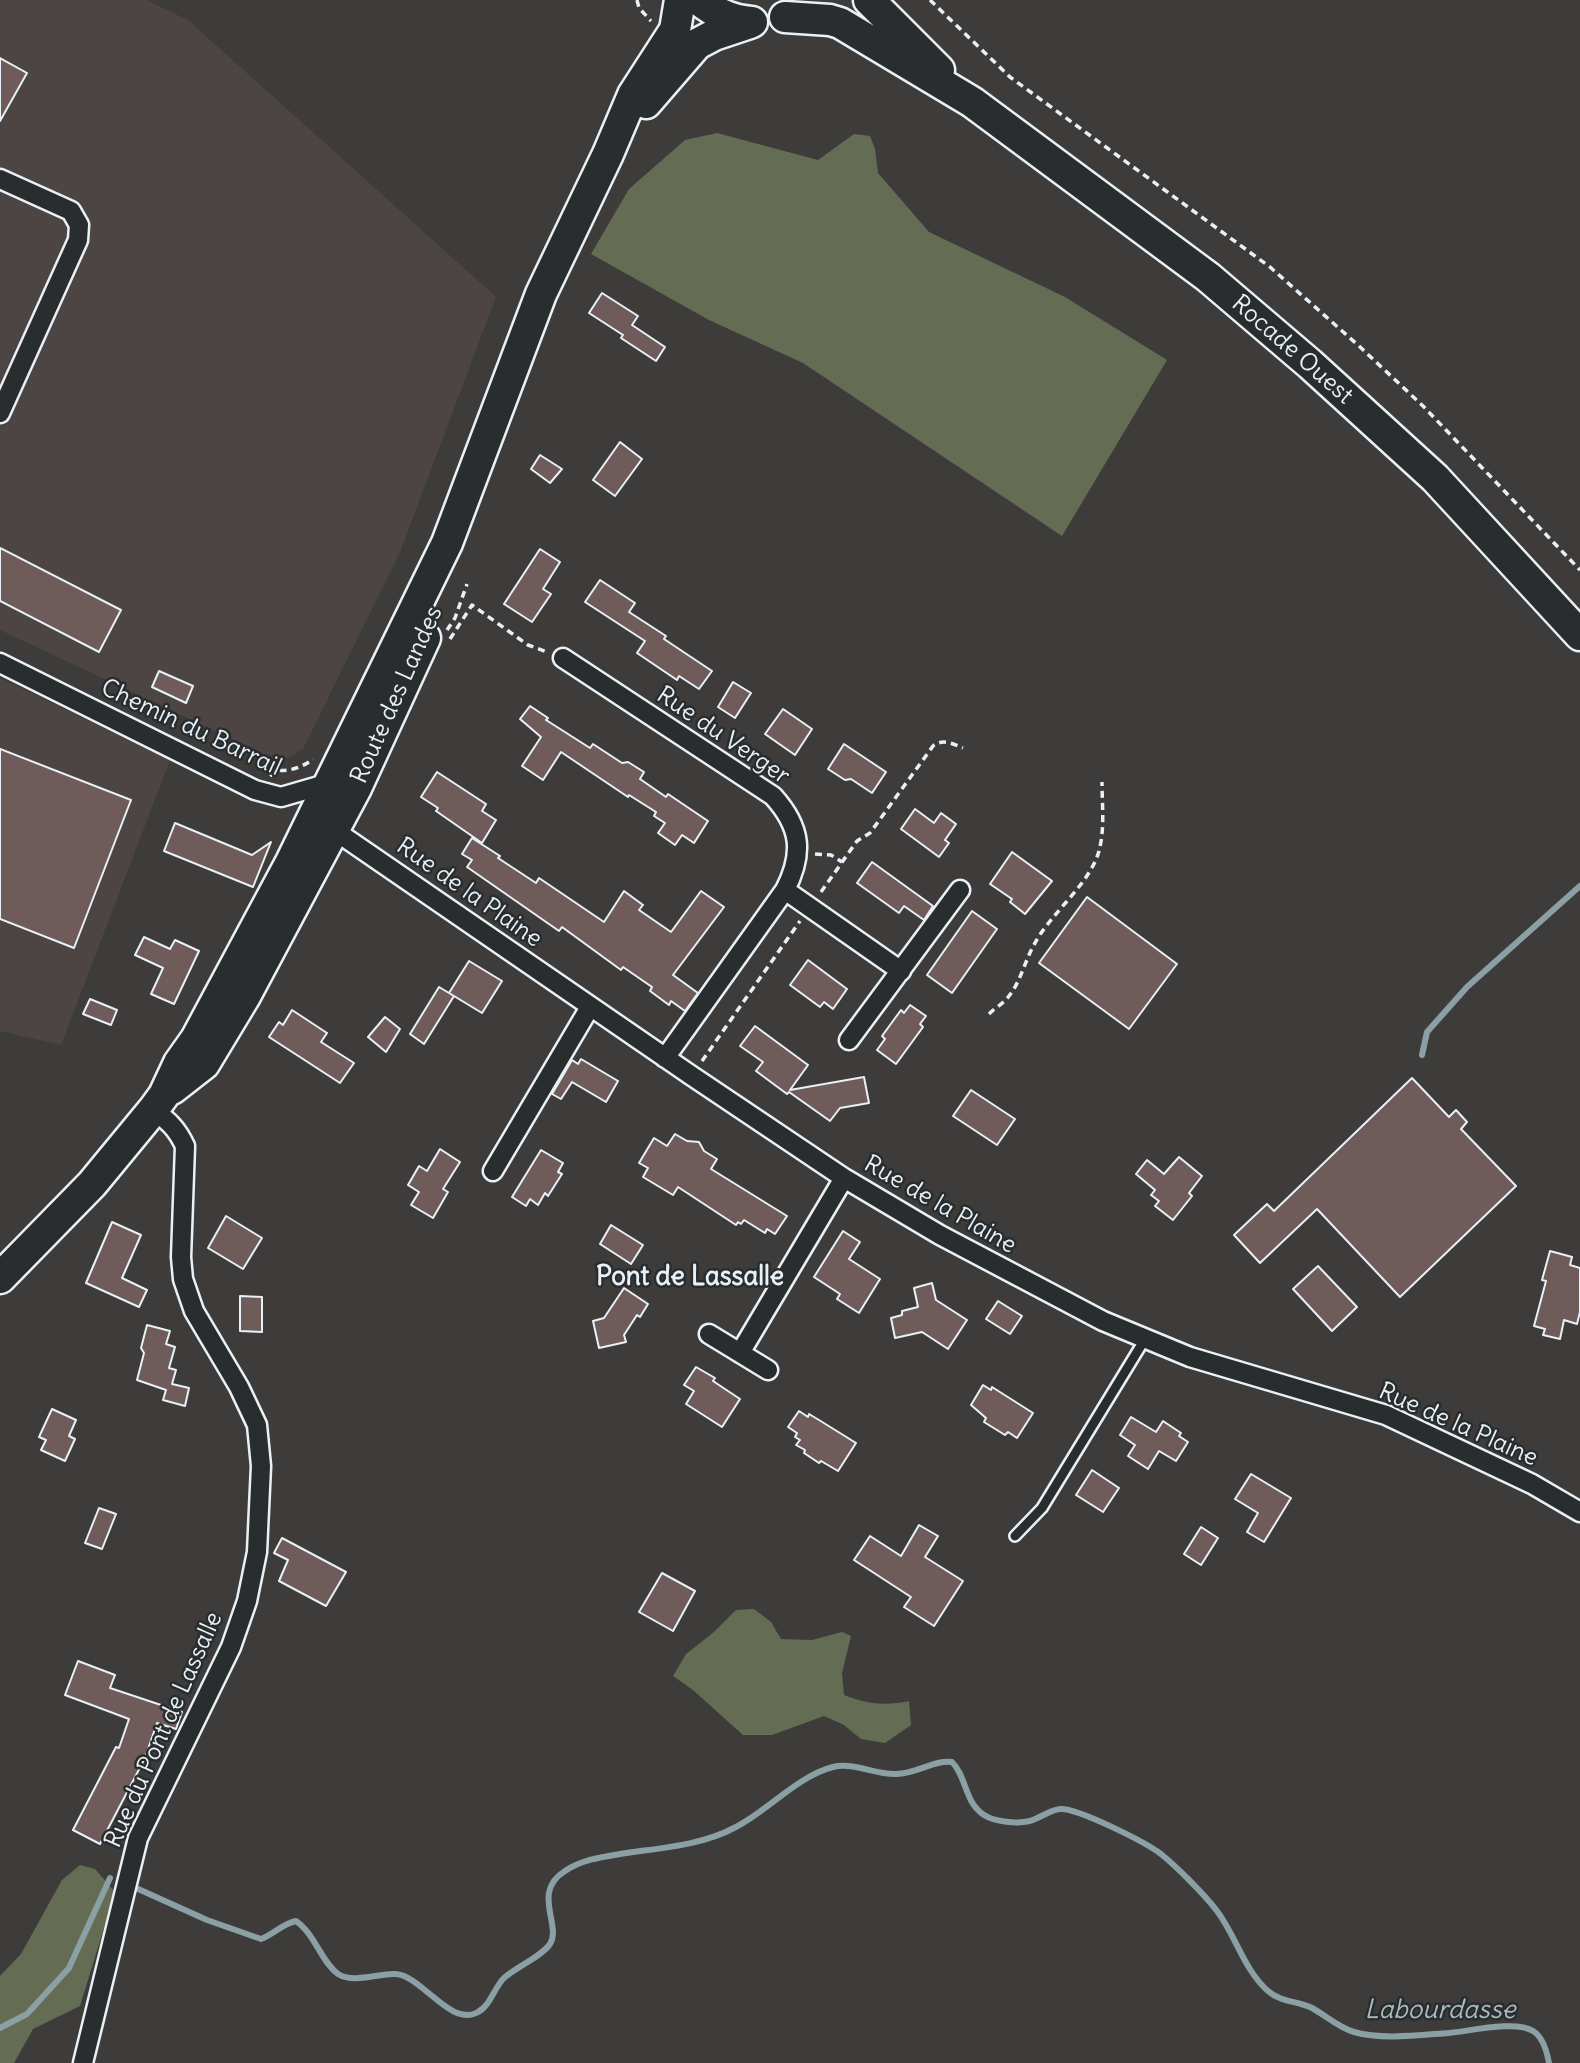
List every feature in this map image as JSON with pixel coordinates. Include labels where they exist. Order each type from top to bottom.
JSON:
[{"type":"main road","name":"Route des Landes","points":[[159,1102],[292,862],[447,543],[541,295],[633,95],[675,30],[680,0]]},
{"type":"main road","points":[[699,0],[729,18],[750,23]]},
{"type":"main road","points":[[785,17],[809,0]]},
{"type":"main road","name":"Rocade Ouest","points":[[869,0],[972,102]]},
{"type":"main road","name":"Route des Landes","points":[[608,153],[645,103],[697,44],[732,28],[785,17]]},
{"type":"main road","name":"Rocade Ouest","points":[[785,17],[840,23],[972,102],[1208,277],[1310,364],[1435,478],[1580,635]]},
{"type":"main road","name":"Route des Landes","points":[[159,1102],[204,1064],[251,985],[356,788],[428,632],[502,433],[559,258]]},
{"type":"main road","points":[[0,1278],[92,1184],[159,1102]]},
{"type":"street","points":[[0,178],[71,211],[79,225],[78,240],[0,413]]},
{"type":"street","name":"Rue du Verger","points":[[563,658],[772,796],[787,812],[796,832],[797,855],[794,873],[785,890],[665,1058]]},
{"type":"street","name":"Chemin du Barrail","points":[[0,663],[255,789],[281,797],[319,786],[328,789]]},
{"type":"street","points":[[328,789],[334,830]]},
{"type":"street","name":"Rue de la Plaine","points":[[334,830],[844,1178],[940,1236],[1051,1295],[1146,1339],[1190,1357],[1386,1415],[1532,1484],[1580,1512]]},
{"type":"street","points":[[785,890],[901,971]]},
{"type":"street","points":[[849,1040],[960,890]]},
{"type":"street","points":[[493,1171],[590,1007]]},
{"type":"street","name":"Rue du Pont de Lassalle","points":[[83,2063],[138,1838],[231,1647],[247,1601],[257,1552],[261,1506],[257,1425],[239,1387],[194,1311],[183,1279],[181,1257],[185,1146],[159,1102]]},
{"type":"street","points":[[740,1353],[844,1178]]},
{"type":"street","points":[[709,1334],[768,1370]]},
{"type":"lane","points":[[1015,1536],[1041,1508],[1146,1339]]},
{"type":"path","points":[[930,0],[1010,77],[1270,267],[1423,406],[1580,570]]},
{"type":"path","points":[[442,637],[455,618],[467,584]]},
{"type":"path","points":[[462,599],[528,645],[563,658]]},
{"type":"path","points":[[444,647],[472,605]]},
{"type":"path","points":[[989,1014],[1008,998],[1016,987],[1023,965],[1036,940],[1099,854],[1102,836],[1102,782]]},
{"type":"path","points":[[797,855],[825,854],[842,862]]},
{"type":"shaded area","points":[[0,0],[146,0],[188,20],[496,297],[400,552],[303,749],[291,757],[275,759],[0,630]]},
{"type":"shaded area","points":[[0,678],[170,760],[61,1045],[0,1031]]},
{"type":"green space","points":[[717,133],[818,160],[854,134],[870,136],[875,149],[878,173],[929,232],[1065,297],[1167,360],[1062,536],[803,363],[709,320],[591,254],[629,189],[685,140]]},
{"type":"green space","points":[[754,1609],[771,1622],[781,1639],[812,1640],[842,1632],[851,1636],[842,1673],[844,1695],[876,1703],[909,1701],[911,1725],[885,1743],[861,1739],[844,1725],[824,1716],[772,1735],[743,1735],[693,1690],[673,1676],[686,1654],[736,1610]]},
{"type":"green space","points":[[80,1865],[95,1869],[115,1892],[80,2006],[33,2029],[14,2063],[0,2063],[0,1976],[21,1954],[62,1880]]},
{"type":"building","points":[[0,58],[27,73],[0,121]]},
{"type":"building","points":[[602,293],[638,316],[632,325],[665,347],[656,361],[589,313]]},
{"type":"building","points":[[620,442],[642,459],[615,496],[593,480]]},
{"type":"building","points":[[540,455],[562,469],[550,483],[531,469]]},
{"type":"building","points":[[0,548],[121,610],[99,652],[0,601]]},
{"type":"building","points":[[540,549],[560,562],[543,589],[551,594],[532,622],[504,604]]},
{"type":"building","points":[[600,580],[635,603],[629,612],[712,671],[699,689],[679,676],[677,680],[637,653],[645,641],[585,602]]},
{"type":"building","points":[[159,671],[193,686],[186,703],[152,687]]},
{"type":"building","points":[[733,682],[751,693],[735,718],[718,707]]},
{"type":"building","points":[[530,706],[548,718],[546,720],[590,748],[593,744],[622,763],[628,762],[644,772],[640,779],[708,821],[694,843],[682,835],[675,845],[658,833],[665,823],[654,816],[656,812],[629,795],[628,797],[561,752],[543,780],[522,766],[541,737],[520,719]]},
{"type":"building","points":[[783,709],[812,729],[795,755],[765,734]]},
{"type":"building","points":[[844,744],[886,772],[872,793],[851,779],[845,780],[828,769]]},
{"type":"building","points":[[0,749],[131,800],[74,948],[0,919]]},
{"type":"building","points":[[437,772],[486,804],[482,811],[496,820],[482,843],[436,811],[438,808],[421,797]]},
{"type":"building","points":[[915,809],[934,823],[941,813],[956,824],[945,840],[949,843],[939,857],[901,829]]},
{"type":"building","points":[[175,823],[252,855],[271,842],[253,887],[164,851]]},
{"type":"building","points":[[472,838],[536,883],[539,878],[604,922],[624,891],[643,905],[639,910],[671,932],[701,891],[724,907],[673,975],[698,993],[685,1011],[671,1001],[669,1005],[650,991],[652,987],[623,967],[621,970],[562,927],[559,931],[467,867],[472,860],[462,854]]},
{"type":"building","points":[[1012,852],[1052,881],[1025,914],[1010,902],[1012,899],[990,884]]},
{"type":"building","points":[[872,862],[933,906],[924,920],[904,906],[899,913],[857,883]]},
{"type":"building","points":[[1087,897],[1177,964],[1129,1029],[1039,963]]},
{"type":"building","points":[[972,911],[997,929],[952,993],[927,975]]},
{"type":"building","points":[[144,937],[170,949],[175,940],[199,951],[174,1004],[151,994],[163,968],[135,955]]},
{"type":"building","points":[[808,960],[847,989],[833,1009],[824,1002],[820,1007],[790,985]]},
{"type":"building","points":[[469,961],[502,981],[482,1013],[449,993]]},
{"type":"building","points":[[439,987],[454,996],[424,1044],[410,1034]]},
{"type":"building","points":[[90,999],[117,1010],[111,1025],[83,1014]]},
{"type":"building","points":[[910,1005],[926,1016],[920,1024],[923,1027],[896,1064],[877,1050],[885,1039],[882,1036],[901,1010],[904,1013]]},
{"type":"building","points":[[292,1010],[327,1033],[321,1042],[354,1063],[340,1083],[269,1037],[279,1022],[283,1025]]},
{"type":"building","points":[[385,1017],[400,1029],[386,1052],[368,1037]]},
{"type":"building","points":[[755,1026],[808,1065],[790,1090],[864,1077],[869,1103],[840,1108],[830,1121],[789,1092],[787,1094],[756,1071],[763,1062],[740,1046]]},
{"type":"building","points":[[581,1059],[618,1081],[606,1102],[572,1082],[561,1099],[552,1094],[572,1060],[578,1064]]},
{"type":"building","points":[[1412,1078],[1449,1117],[1456,1110],[1467,1122],[1461,1129],[1516,1186],[1400,1297],[1317,1209],[1260,1263],[1234,1235],[1267,1204],[1274,1211]]},
{"type":"building","points":[[971,1090],[1015,1119],[997,1145],[953,1116]]},
{"type":"building","points":[[675,1134],[687,1141],[699,1142],[704,1151],[717,1159],[711,1169],[787,1216],[775,1234],[767,1229],[765,1233],[744,1220],[736,1225],[678,1187],[673,1195],[643,1177],[648,1168],[639,1163],[654,1138],[667,1146]]},
{"type":"building","points":[[440,1149],[460,1162],[443,1189],[448,1192],[433,1218],[411,1205],[419,1192],[408,1185],[419,1166],[427,1171]]},
{"type":"building","points":[[541,1150],[563,1163],[558,1172],[562,1174],[548,1196],[545,1193],[538,1205],[530,1199],[526,1206],[512,1197]]},
{"type":"building","points":[[1179,1157],[1202,1176],[1189,1193],[1192,1196],[1173,1220],[1155,1206],[1159,1201],[1151,1195],[1155,1190],[1136,1174],[1147,1160],[1164,1174]]},
{"type":"building","points":[[226,1216],[262,1238],[243,1269],[208,1248]]},
{"type":"building","points":[[112,1222],[141,1235],[122,1278],[147,1290],[139,1307],[86,1283]]},
{"type":"building","points":[[611,1225],[643,1245],[631,1264],[600,1244]]},
{"type":"building","points":[[843,1231],[860,1242],[849,1259],[880,1279],[859,1313],[837,1299],[840,1294],[814,1277]]},
{"type":"building","points":[[1550,1251],[1572,1257],[1570,1265],[1580,1268],[1580,1312],[1577,1324],[1564,1320],[1560,1339],[1543,1335],[1545,1329],[1534,1326],[1546,1281],[1542,1280]]},
{"type":"building","points":[[1318,1266],[1357,1307],[1332,1331],[1293,1289]]},
{"type":"building","points":[[932,1283],[936,1300],[967,1320],[948,1349],[922,1332],[895,1338],[891,1318],[902,1315],[902,1311],[918,1307],[914,1288]]},
{"type":"building","points":[[624,1288],[648,1304],[624,1335],[626,1342],[599,1348],[593,1321],[604,1318]]},
{"type":"building","points":[[240,1296],[262,1297],[262,1332],[240,1331]]},
{"type":"building","points":[[998,1301],[1022,1316],[1010,1334],[986,1319]]},
{"type":"building","points":[[147,1325],[170,1331],[166,1344],[175,1347],[169,1368],[176,1370],[172,1384],[189,1388],[185,1406],[163,1400],[166,1390],[137,1380]]},
{"type":"building","points":[[696,1367],[715,1378],[713,1381],[740,1399],[722,1427],[686,1404],[694,1391],[684,1385]]},
{"type":"building","points":[[983,1385],[991,1390],[992,1387],[1033,1413],[1017,1438],[1008,1432],[1005,1435],[984,1422],[986,1418],[971,1405]]},
{"type":"building","points":[[52,1409],[76,1420],[69,1436],[75,1439],[65,1461],[41,1450],[46,1440],[39,1437]]},
{"type":"building","points":[[799,1411],[808,1417],[809,1414],[856,1443],[838,1471],[821,1461],[819,1463],[796,1445],[800,1440],[795,1437],[797,1433],[788,1427]]},
{"type":"building","points":[[1131,1417],[1156,1432],[1163,1421],[1181,1433],[1179,1436],[1188,1442],[1176,1461],[1159,1451],[1148,1469],[1128,1456],[1135,1445],[1120,1435]]},
{"type":"building","points":[[1092,1470],[1119,1488],[1103,1512],[1076,1495]]},
{"type":"building","points":[[1251,1474],[1291,1498],[1264,1542],[1247,1532],[1258,1513],[1235,1499]]},
{"type":"building","points":[[99,1508],[116,1514],[102,1549],[85,1543]]},
{"type":"building","points":[[919,1525],[938,1536],[925,1557],[963,1581],[934,1626],[904,1607],[911,1597],[854,1560],[870,1536],[901,1556]]},
{"type":"building","points":[[1201,1527],[1218,1538],[1201,1565],[1184,1554]]},
{"type":"building","points":[[282,1538],[346,1572],[326,1606],[279,1581],[288,1560],[274,1553]]},
{"type":"building","points":[[662,1573],[695,1591],[673,1631],[639,1612]]},
{"type":"building","points":[[78,1661],[115,1675],[110,1688],[182,1712],[176,1729],[157,1723],[145,1758],[100,1844],[73,1830],[116,1747],[119,1748],[129,1719],[65,1695]]},
{"type":"waterway","points":[[1422,1055],[1427,1032],[1467,987],[1580,886]]},
{"type":"waterway","name":"Labourdasse","points":[[136,1888],[207,1920],[261,1939],[296,1921],[338,1974],[351,1978],[389,1974],[406,1977],[447,2008],[468,2015],[482,2009],[504,1978],[550,1944],[553,1936],[548,1898],[550,1889],[555,1879],[571,1867],[598,1858],[678,1846],[721,1834],[746,1821],[807,1778],[833,1767],[849,1766],[896,1774],[952,1762],[977,1810],[984,1815],[1006,1822],[1025,1822],[1056,1810],[1069,1810],[1111,1827],[1161,1854],[1212,1904],[1260,1983],[1278,1997],[1312,2008],[1343,2028],[1377,2036],[1449,2033],[1504,2026],[1525,2028],[1539,2037],[1549,2063]]},
{"type":"waterway","name":"Labourdasse","points":[[0,2028],[27,2014],[69,1968],[110,1878]]},
{"type":"district","name":"Pont de Lassalle","points":[[690,1278]]}]
